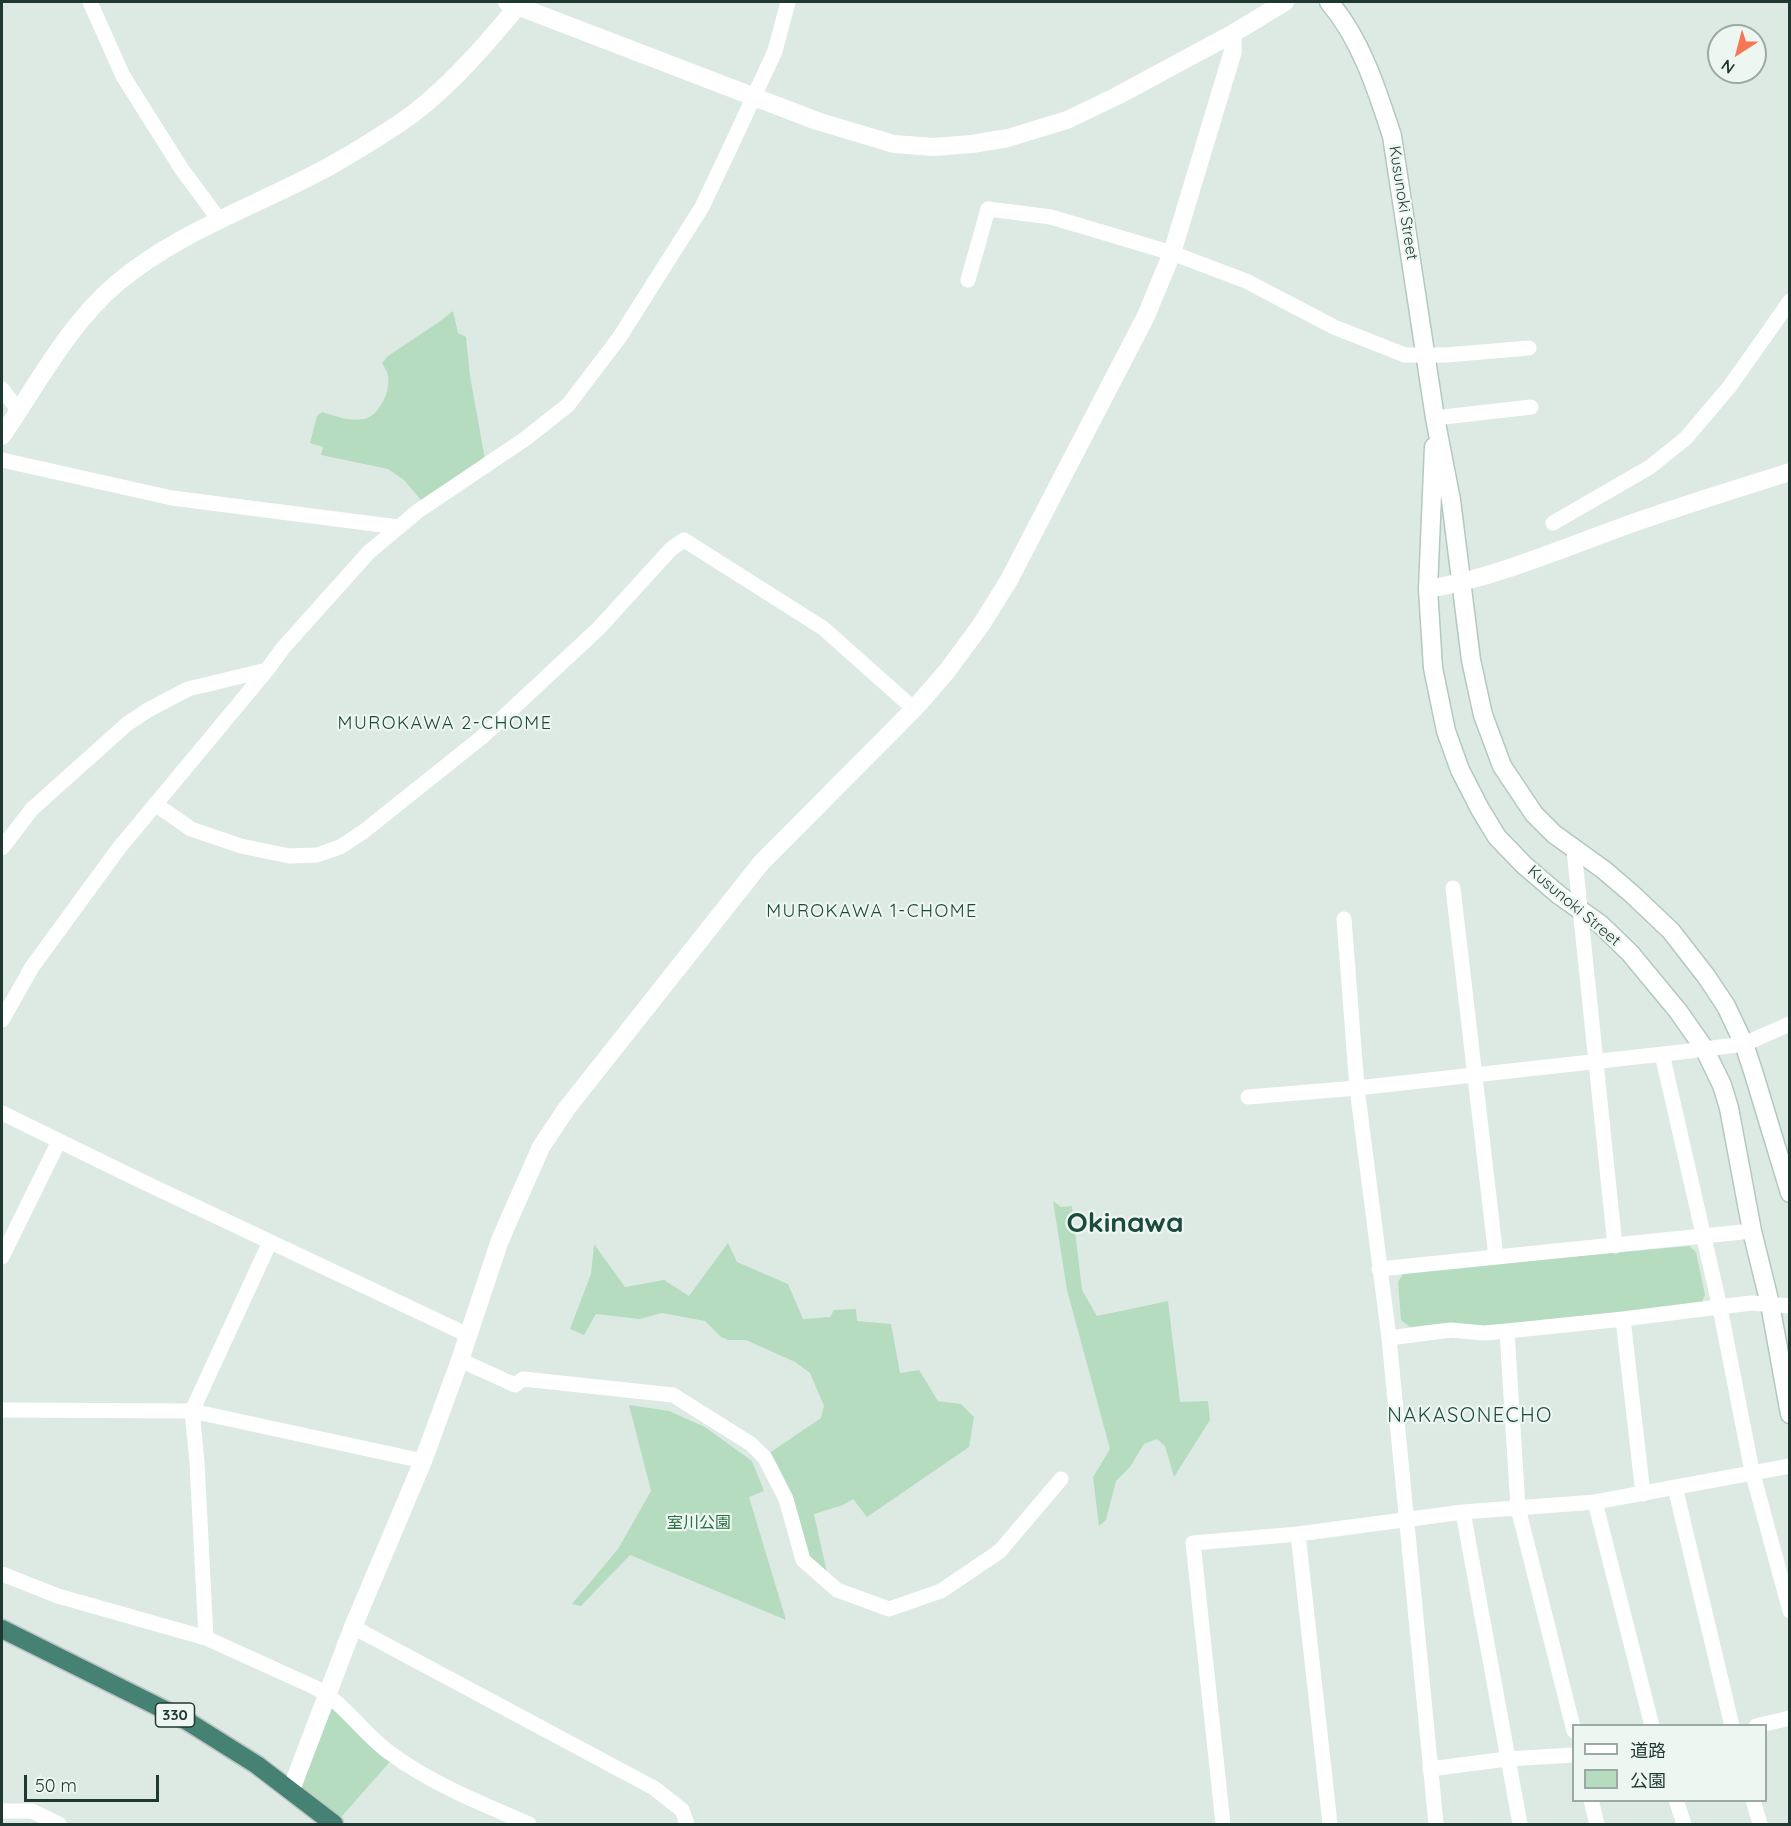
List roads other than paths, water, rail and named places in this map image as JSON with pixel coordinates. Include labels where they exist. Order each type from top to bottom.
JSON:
[{"type":"highway","name":"330","points":[[2,1629],[187,1721],[257,1765],[332,1824]]},
{"type":"street","points":[[90,2],[123,76],[182,168],[220,221]]},
{"type":"street","points":[[2,1020],[32,967],[119,848],[283,648],[369,552],[418,511],[525,439],[568,405],[619,338],[702,207],[775,51],[788,2]]},
{"type":"street","points":[[2,436],[81,322],[115,285],[175,243],[328,166],[369,143],[415,112],[453,78],[515,3],[817,121],[894,144],[933,147],[1008,138],[1067,120],[1117,96],[1232,34],[1285,2]]},
{"type":"street","name":"Kusunoki Street","points":[[1329,2],[1351,33],[1378,93],[1392,136],[1435,418],[1450,500],[1471,660],[1481,704],[1502,766],[1534,814],[1554,834],[1604,870],[1632,894],[1671,931],[1706,976],[1726,1006],[1744,1044],[1790,1193]]},
{"type":"street","points":[[291,1790],[353,1627],[423,1461],[500,1240],[541,1148],[567,1108],[761,863],[914,709],[947,671],[981,625],[1009,580],[1146,316],[1172,253],[1233,51],[1232,34]]},
{"type":"street","points":[[968,280],[988,209],[1051,217],[1172,253],[1246,281],[1334,327],[1405,355],[1427,356],[1529,348]]},
{"type":"street","points":[[1553,523],[1650,468],[1686,438],[1730,386],[1790,301]]},
{"type":"street","points":[[2,388],[19,411]]},
{"type":"street","points":[[1435,418],[1531,408]]},
{"type":"street","name":"Kusunoki Street","points":[[1435,418],[1428,589],[1433,668],[1446,731],[1460,770],[1497,837],[1524,865],[1600,924],[1630,953],[1678,1011],[1704,1048],[1722,1085],[1729,1108],[1752,1231],[1770,1304],[1790,1414]]},
{"type":"street","points":[[2,460],[172,498],[398,527]]},
{"type":"street","points":[[1428,589],[1460,584],[1492,574],[1711,497],[1790,472]]},
{"type":"street","points":[[154,804],[191,829],[241,846],[289,856],[317,855],[340,847],[363,832],[482,737],[598,628],[671,549],[684,540],[823,628],[914,709]]},
{"type":"street","points":[[4,839],[32,809],[127,724],[148,710],[188,688],[267,670]]},
{"type":"street","points":[[1574,850],[1615,1246]]},
{"type":"street","points":[[1453,888],[1496,1257]]},
{"type":"street","points":[[1344,919],[1357,1088],[1389,1338],[1436,1824]]},
{"type":"street","points":[[1248,1097],[1357,1088],[1744,1044],[1790,1024]]},
{"type":"street","points":[[1662,1054],[1720,1308],[1752,1472],[1790,1611]]},
{"type":"street","points":[[2,1113],[468,1335]]},
{"type":"street","points":[[2,1257],[59,1141]]},
{"type":"street","points":[[1379,1269],[1752,1231]]},
{"type":"street","points":[[206,1638],[197,1462],[192,1411],[270,1242]]},
{"type":"street","points":[[1389,1338],[1450,1330],[1484,1333],[1507,1331],[1751,1303],[1790,1306]]},
{"type":"street","points":[[1623,1319],[1643,1494]]},
{"type":"street","points":[[1507,1331],[1518,1508],[1572,1724]]},
{"type":"street","points":[[460,1360],[515,1384],[524,1379],[673,1395],[751,1444],[765,1458],[786,1498],[803,1560],[837,1590],[889,1609],[941,1591],[1000,1551],[1061,1479]]},
{"type":"street","points":[[2,1410],[192,1411],[423,1461]]},
{"type":"street","points":[[1223,1824],[1193,1543],[1298,1534],[1463,1512],[1595,1502],[1790,1466]]},
{"type":"street","points":[[1675,1487],[1732,1724]]},
{"type":"street","points":[[1595,1502],[1652,1724]]},
{"type":"street","points":[[1463,1512],[1520,1824]]},
{"type":"street","points":[[1298,1534],[1330,1824]]},
{"type":"street","points":[[2,1574],[58,1596],[206,1638],[327,1694],[388,1752],[475,1801],[528,1824]]},
{"type":"street","points":[[353,1627],[654,1788],[682,1810],[687,1824]]},
{"type":"street","points":[[1761,1724],[1790,1718]]},
{"type":"street","points":[[1430,1769],[1507,1759],[1572,1755]]},
{"type":"street","points":[[1592,1802],[1597,1824]]},
{"type":"street","points":[[1677,1802],[1684,1824]]},
{"type":"street","points":[[1754,1802],[1760,1824]]},
{"type":"street","points":[[2,1811],[32,1811],[59,1824]]},
{"type":"district","name":"MUROKAWA 2-CHOME","points":[[445,724]]},
{"type":"district","name":"MUROKAWA 1-CHOME","points":[[872,912]]},
{"type":"district","name":"Okinawa","points":[[1125,1224]]},
{"type":"district","name":"NAKASONECHO","points":[[1470,1416]]},
{"type":"park label","name":"室川公園","points":[[699,1523]]}]
